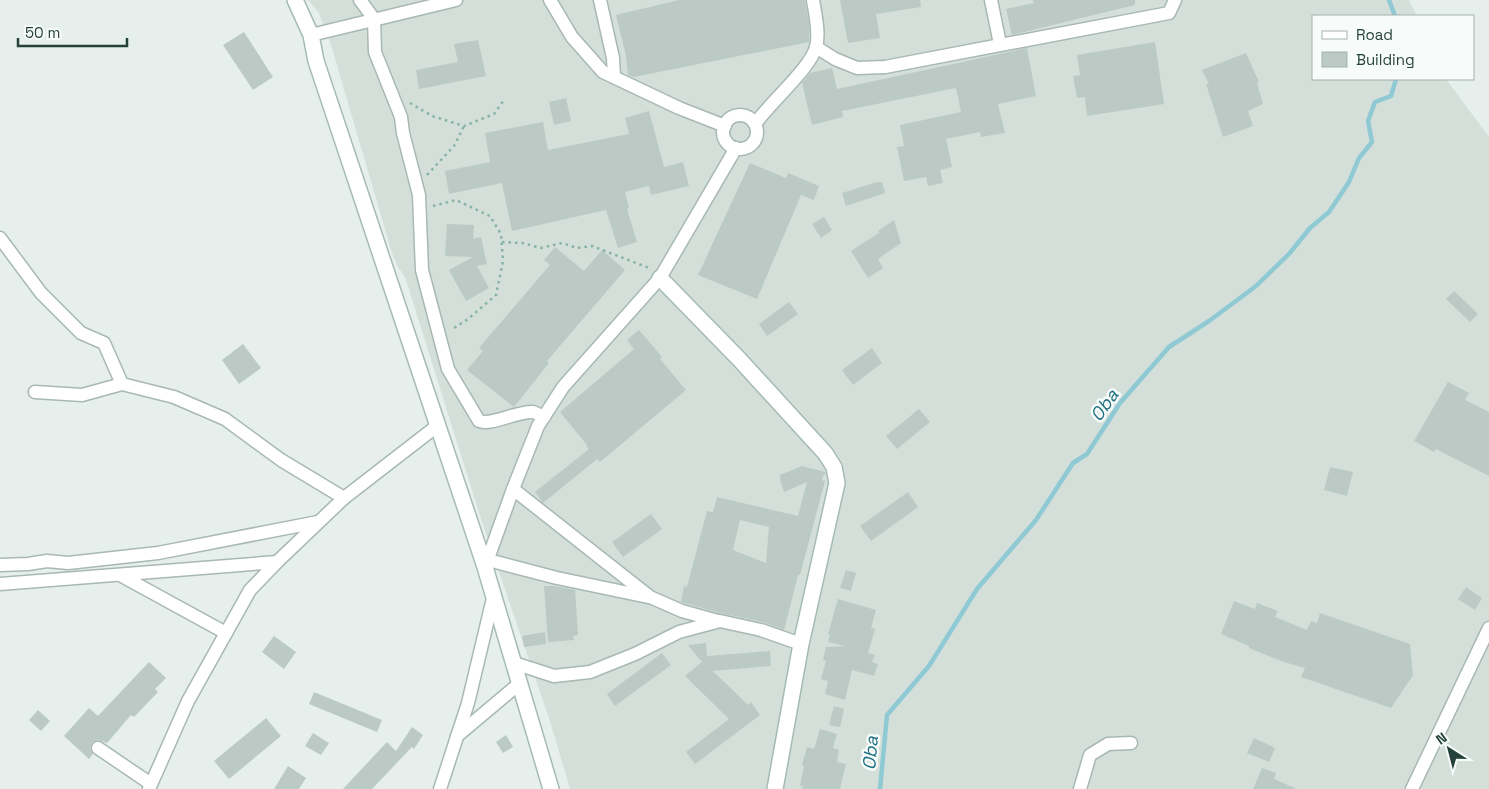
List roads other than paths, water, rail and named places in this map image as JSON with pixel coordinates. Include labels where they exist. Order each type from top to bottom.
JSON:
[{"type":"street","points":[[294,0],[311,34],[316,61],[437,426],[487,563],[494,594],[551,789]]},
{"type":"street","points":[[360,0],[374,20],[375,52],[401,117],[420,206],[422,270],[441,336],[448,369],[479,421],[484,423],[514,414],[533,412],[544,417]]},
{"type":"street","points":[[311,34],[456,0]]},
{"type":"street","points":[[550,0],[572,37],[603,72],[679,108],[724,126]]},
{"type":"street","points":[[600,0],[611,45],[614,77]]},
{"type":"street","points":[[755,124],[765,110],[805,66],[816,47],[813,0]]},
{"type":"street","points":[[991,0],[1000,44]]},
{"type":"street","points":[[816,47],[835,59],[857,68],[885,68],[1000,44],[1169,13],[1175,0]]},
{"type":"street","points":[[742,115],[752,119],[755,124],[757,135],[747,148],[736,148],[727,142],[724,126],[731,118],[742,115]]},
{"type":"street","points":[[487,563],[513,488],[538,426],[563,387],[660,278],[736,148]]},
{"type":"street","points":[[0,238],[41,293],[81,333],[104,343],[122,384]]},
{"type":"street","points":[[660,278],[825,453],[834,467],[837,483],[801,644],[775,789]]},
{"type":"street","points":[[35,392],[82,395],[122,384],[174,397],[226,419],[281,460],[344,498]]},
{"type":"street","points":[[98,748],[150,787],[188,701],[250,590],[344,498],[437,426]]},
{"type":"street","points":[[513,488],[650,598]]},
{"type":"street","points":[[0,566],[47,561],[68,563],[158,553],[318,522]]},
{"type":"street","points":[[0,584],[277,562]]},
{"type":"street","points":[[487,563],[650,598],[682,611],[761,630],[801,644]]},
{"type":"street","points":[[120,575],[226,633]]},
{"type":"street","points":[[440,789],[468,702],[494,594]]},
{"type":"street","points":[[514,663],[554,676],[590,672],[635,654],[679,632],[720,621]]},
{"type":"street","points":[[1412,789],[1489,628]]},
{"type":"street","points":[[457,736],[520,683]]},
{"type":"street","points":[[1080,789],[1090,755],[1108,744],[1131,743]]},
{"type":"waterway","name":"Oba","points":[[1389,0],[1395,15]]},
{"type":"waterway","name":"Oba","points":[[880,789],[887,715],[929,666],[977,589],[1036,520],[1073,463],[1087,454],[1120,403],[1169,347],[1209,321],[1256,286],[1289,254],[1310,228],[1329,212],[1349,182],[1359,158],[1372,142],[1368,121],[1375,102],[1391,96],[1396,80]]}]
